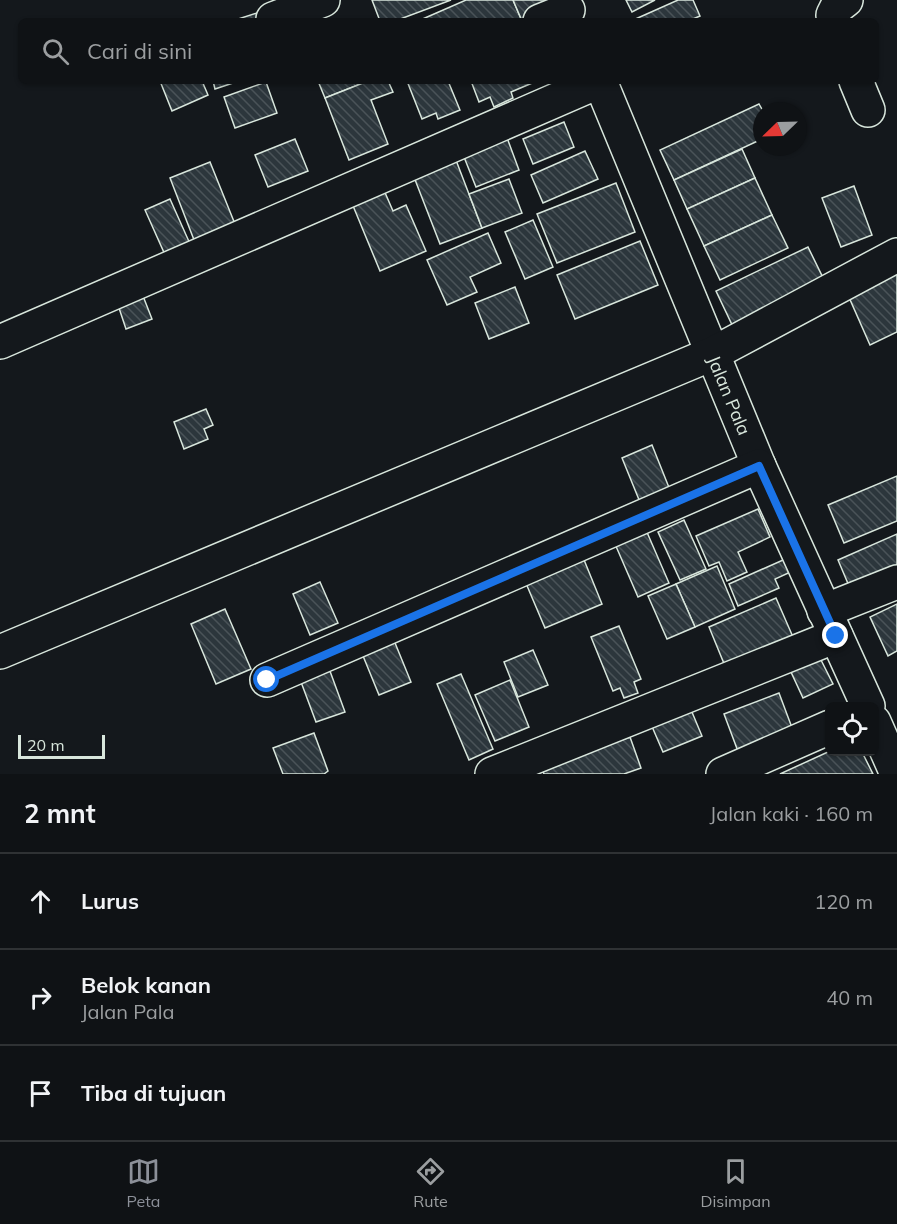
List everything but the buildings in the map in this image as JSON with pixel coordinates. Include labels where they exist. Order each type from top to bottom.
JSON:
[{"type":"street","points":[[276,18],[322,0]]},
{"type":"street","points":[[834,18],[837,7],[846,0]]},
{"type":"street","points":[[0,342],[593,84]]},
{"type":"street","name":"Jalan Pala","points":[[601,84],[759,466],[866,702]]},
{"type":"street","points":[[0,652],[714,353],[897,255]]},
{"type":"street","points":[[267,680],[759,466]]},
{"type":"street","points":[[492,774],[830,623],[897,582]]},
{"type":"street","points":[[723,774],[825,729]]},
{"type":"street","points":[[879,733],[897,774]]},
{"type":"route","points":[[267,680],[759,466],[836,636]]}]
